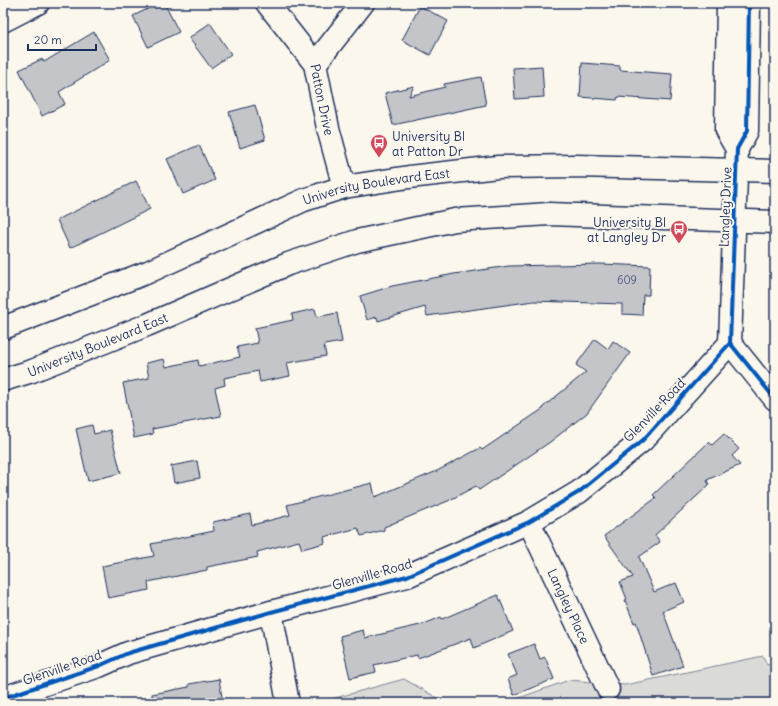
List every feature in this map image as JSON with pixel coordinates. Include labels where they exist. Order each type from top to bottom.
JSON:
[{"type":"street","points":[[3,21],[38,3]]},
{"type":"street","name":"Patton Drive","points":[[267,3],[315,64],[328,128],[344,187]]},
{"type":"street","points":[[315,64],[363,3]]},
{"type":"street","name":"Langley Drive","points":[[728,3],[726,130],[736,159],[730,343]]},
{"type":"street","name":"Langley Drive","points":[[736,159],[747,131],[749,3]]},
{"type":"street","name":"University Boulevard East","points":[[3,328],[148,272],[304,200],[344,187],[409,177],[498,168],[736,159],[775,171]]},
{"type":"street","name":"University Boulevard East","points":[[3,380],[32,371],[148,325],[288,264],[357,241],[455,220],[549,214],[775,222]]},
{"type":"street","points":[[730,343],[775,399]]},
{"type":"street","name":"Glenville Road","points":[[3,698],[99,666],[128,654],[271,612],[407,576],[529,522],[579,492],[643,440],[730,343]]},
{"type":"street","name":"Langley Place","points":[[529,522],[608,689]]},
{"type":"street","points":[[271,612],[288,703]]},
{"type":"shaded area","points":[[763,656],[767,665],[775,662],[775,703],[505,703],[569,680],[625,685]]},
{"type":"shaded area","points":[[404,679],[446,703],[317,703]]},
{"type":"building","points":[[160,3],[164,3],[179,32],[148,47],[133,16]]},
{"type":"building","points":[[420,6],[448,21],[430,55],[402,40]]},
{"type":"building","points":[[210,23],[231,54],[211,68],[189,38]]},
{"type":"building","points":[[94,32],[110,60],[59,92],[65,104],[42,116],[19,70],[42,59],[44,62]]},
{"type":"building","points":[[582,63],[620,66],[620,70],[672,74],[670,101],[618,97],[617,100],[580,97]]},
{"type":"building","points":[[542,66],[544,97],[515,99],[513,68]]},
{"type":"building","points":[[481,77],[486,105],[393,125],[385,93],[414,86],[409,96],[445,87],[444,84]]},
{"type":"building","points":[[255,105],[265,140],[240,148],[229,112]]},
{"type":"building","points":[[199,145],[215,180],[183,194],[167,159]]},
{"type":"building","points":[[136,181],[150,209],[70,248],[57,220]]},
{"type":"building","points":[[600,264],[650,266],[649,295],[643,295],[642,315],[622,314],[622,304],[534,301],[427,316],[425,307],[378,321],[377,317],[367,320],[360,296],[392,286],[454,274],[509,266]]},
{"type":"building","points":[[315,309],[317,317],[337,313],[342,342],[324,345],[326,356],[287,363],[290,376],[260,382],[258,371],[224,378],[225,385],[215,388],[221,416],[152,429],[153,434],[134,438],[123,383],[149,378],[146,363],[164,359],[166,367],[198,360],[199,366],[240,357],[237,347],[258,343],[255,328],[293,320],[292,314]]},
{"type":"building","points":[[595,339],[608,349],[613,341],[630,353],[587,413],[550,442],[479,490],[476,486],[448,501],[384,527],[384,530],[361,536],[358,528],[324,537],[325,543],[302,549],[299,541],[257,552],[258,557],[207,567],[207,570],[148,582],[149,590],[108,598],[102,566],[154,556],[151,544],[214,531],[213,522],[250,514],[252,525],[290,515],[287,505],[372,483],[375,497],[437,471],[480,448],[482,450],[544,408],[543,407],[586,372],[576,365]]},
{"type":"building","points":[[92,425],[94,434],[110,430],[121,473],[88,481],[76,429]]},
{"type":"building","points":[[724,434],[739,449],[732,456],[740,465],[707,480],[709,485],[655,535],[660,542],[639,557],[654,592],[676,583],[684,602],[663,611],[683,666],[653,676],[636,622],[634,623],[620,582],[633,577],[604,536],[656,498],[653,495],[709,442],[712,445]]},
{"type":"building","points":[[197,461],[200,478],[174,483],[171,466]]},
{"type":"building","points":[[498,595],[513,631],[474,648],[471,638],[418,658],[417,655],[374,665],[376,672],[350,678],[340,636],[363,630],[365,638],[424,624],[441,617],[442,619]]},
{"type":"building","points":[[534,644],[540,659],[545,657],[554,679],[514,695],[508,679],[517,675],[508,654]]},
{"type":"building","points":[[219,679],[223,703],[152,703],[152,694],[189,687],[189,684]]},
{"type":"cycle path","points":[[749,3],[747,131],[737,149],[730,343],[775,399]]},
{"type":"cycle path","points":[[3,698],[99,666],[128,653],[271,612],[407,576],[529,522],[579,492],[643,440],[730,343]]},
{"type":"place","name":"University Bl at Patton Dr","points":[[379,158]]},
{"type":"place","name":"University Bl at Langley Dr","points":[[679,244]]}]
